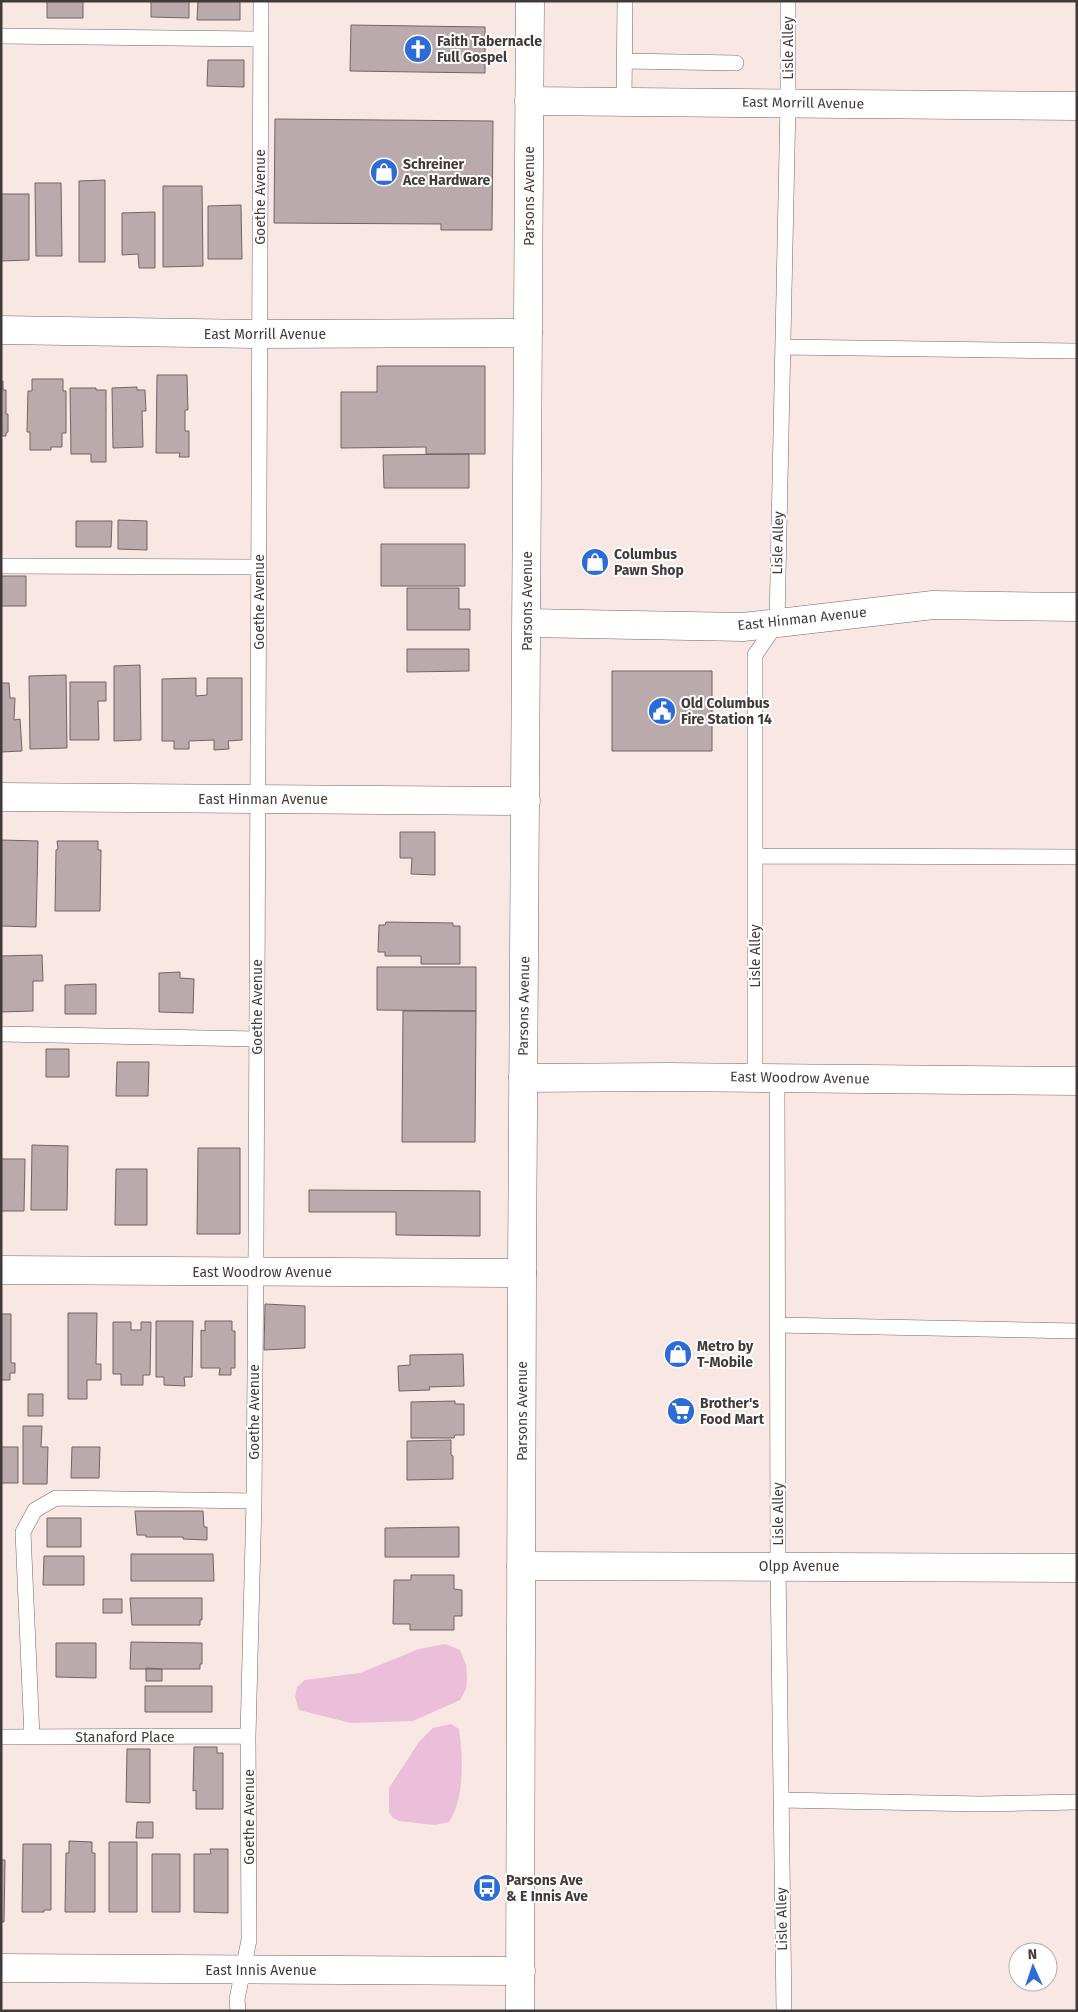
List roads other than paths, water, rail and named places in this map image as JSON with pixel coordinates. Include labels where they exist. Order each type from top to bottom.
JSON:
[{"type":"street","name":"Parsons Avenue","points":[[520,2011],[522,1273],[530,1]]},
{"type":"street","name":"East Morrill Avenue","points":[[529,101],[1077,106]]},
{"type":"street","name":"East Morrill Avenue","points":[[1,330],[260,334],[528,333]]},
{"type":"street","name":"East Hinman Avenue","points":[[527,623],[743,627],[933,605],[1077,607]]},
{"type":"street","name":"East Hinman Avenue","points":[[1,797],[526,801]]},
{"type":"street","name":"East Woodrow Avenue","points":[[523,1078],[1077,1081]]},
{"type":"street","name":"East Woodrow Avenue","points":[[1,1270],[522,1273]]},
{"type":"street","name":"Olpp Avenue","points":[[521,1566],[1077,1568]]},
{"type":"street","name":"East Innis Avenue","points":[[1,1968],[521,1971]]},
{"type":"lane","name":"Goethe Avenue","points":[[238,2011],[237,1999],[250,1940],[248,1736],[254,1501],[256,1272],[261,1]]},
{"type":"lane","points":[[624,102],[625,1]]},
{"type":"lane","name":"Lisle Alley","points":[[784,2011],[777,1326],[754,856],[755,655],[777,623],[788,103],[788,1]]},
{"type":"lane","points":[[1,36],[261,38]]},
{"type":"lane","points":[[625,61],[736,63]]},
{"type":"lane","points":[[783,347],[1077,350]]},
{"type":"lane","points":[[1,566],[259,567]]},
{"type":"lane","points":[[754,856],[1077,856]]},
{"type":"lane","points":[[1,1034],[257,1039]]},
{"type":"lane","points":[[777,1326],[1077,1331]]},
{"type":"lane","points":[[32,1737],[23,1532],[35,1510],[56,1498],[254,1501]]},
{"type":"lane","name":"Stanaford Place","points":[[1,1737],[248,1736]]},
{"type":"lane","points":[[781,1800],[981,1804],[1077,1802]]},
{"type":"place","name":"Faith Tabernacle Full Gospel","points":[[418,49]]},
{"type":"place","name":"Schreiner Ace Hardware","points":[[384,172]]},
{"type":"place","name":"Columbus Pawn Shop","points":[[595,562]]},
{"type":"place","name":"Old Columbus Fire Station 14","points":[[662,711]]},
{"type":"place","name":"Metro by T-Mobile","points":[[678,1354]]},
{"type":"place","name":"Brother's Food Mart","points":[[681,1411]]},
{"type":"place","name":"Parsons Ave & E Innis Ave","points":[[487,1888]]}]
